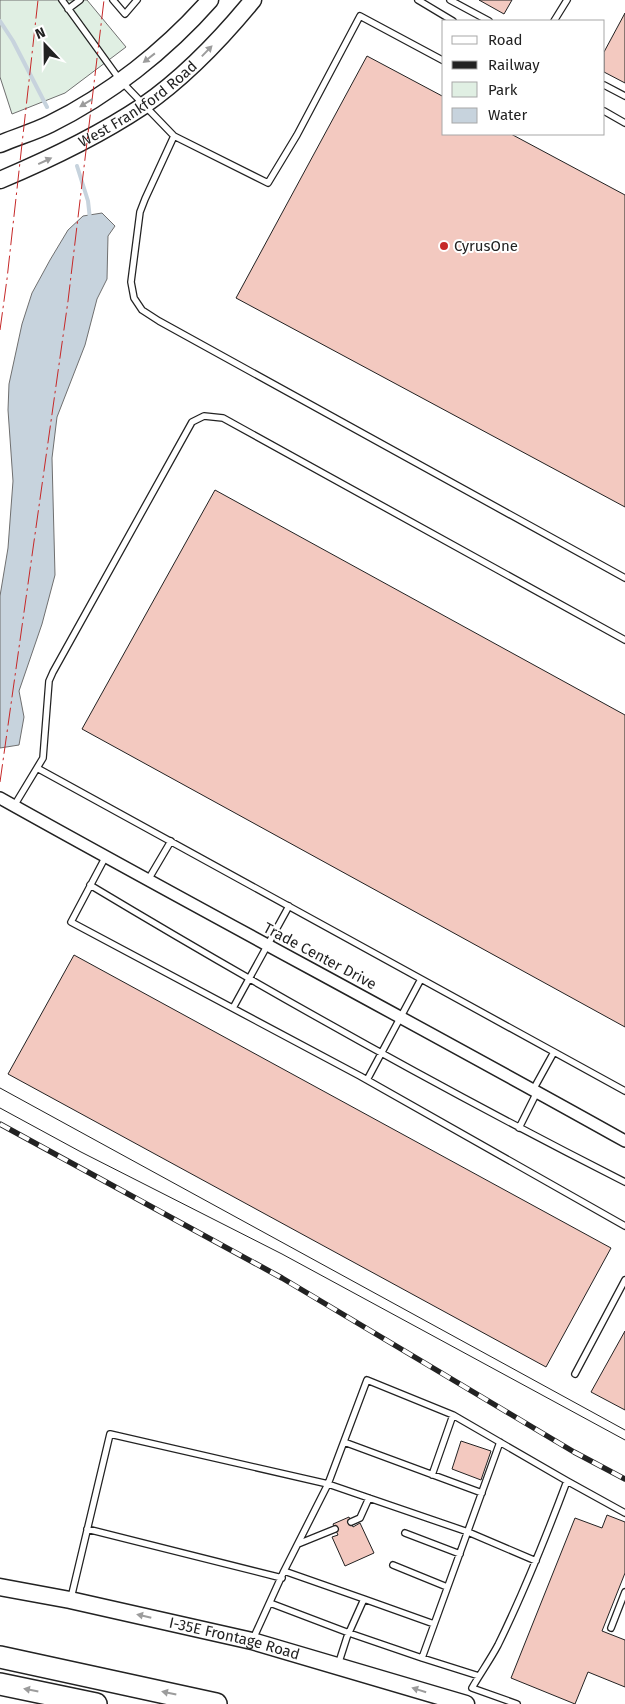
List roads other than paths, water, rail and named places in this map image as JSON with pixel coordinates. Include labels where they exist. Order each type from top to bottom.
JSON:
[{"type":"highway","points":[[0,1657],[216,1704]]},
{"type":"highway","points":[[0,1684],[96,1704]]},
{"type":"main road","name":"West Frankford Road","points":[[0,144],[49,124],[89,101],[120,80],[158,50],[210,0]]},
{"type":"main road","name":"West Frankford Road","points":[[0,180],[80,144],[144,105],[204,54],[253,0]]},
{"type":"main road","name":"I-35E Frontage Road","points":[[0,1587],[70,1600],[252,1640],[464,1703]]},
{"type":"street","name":"Trade Center Drive","points":[[0,798],[625,1141]]},
{"type":"lane","points":[[62,0],[120,80],[174,136],[268,183],[297,135],[360,16],[442,60]]},
{"type":"lane","points":[[68,9],[80,0]]},
{"type":"lane","points":[[114,0],[124,14],[138,0]]},
{"type":"lane","points":[[418,0],[451,20]]},
{"type":"lane","points":[[450,0],[487,20]]},
{"type":"lane","points":[[555,20],[566,0]]},
{"type":"lane","points":[[605,86],[625,96]]},
{"type":"lane","points":[[605,112],[625,123]]},
{"type":"lane","points":[[174,136],[140,212],[132,282],[134,298],[142,310],[625,578]]},
{"type":"lane","points":[[14,806],[43,758],[49,681],[53,672],[192,422],[204,416],[223,418],[625,640]]},
{"type":"lane","points":[[37,768],[625,1091]]},
{"type":"lane","points":[[148,880],[171,841]]},
{"type":"lane","points":[[106,856],[71,922],[367,1080],[625,1226]]},
{"type":"lane","points":[[90,886],[382,1054],[519,1128],[625,1182]]},
{"type":"lane","points":[[233,1008],[288,906]]},
{"type":"lane","points":[[367,1080],[421,979]]},
{"type":"lane","points":[[519,1128],[554,1052]]},
{"type":"lane","points":[[575,1374],[625,1280]]},
{"type":"lane","points":[[252,1640],[328,1484],[367,1380],[453,1414],[625,1513]]},
{"type":"lane","points":[[432,1475],[453,1414]]},
{"type":"lane","points":[[70,1600],[110,1434],[328,1484],[468,1532],[536,1561]]},
{"type":"lane","points":[[344,1442],[482,1494]]},
{"type":"lane","points":[[422,1658],[500,1442]]},
{"type":"lane","points":[[464,1703],[497,1647],[536,1561],[567,1481]]},
{"type":"lane","points":[[351,1522],[360,1518],[368,1498]]},
{"type":"lane","points":[[88,1529],[282,1578]]},
{"type":"lane","points":[[298,1544],[335,1529]]},
{"type":"lane","points":[[405,1533],[460,1554]]},
{"type":"lane","points":[[393,1565],[448,1587]]},
{"type":"lane","points":[[284,1571],[434,1624]]},
{"type":"lane","points":[[611,1628],[625,1592]]},
{"type":"lane","points":[[338,1666],[349,1633],[364,1599]]},
{"type":"lane","points":[[270,1604],[349,1633],[479,1676]]},
{"type":"lane","points":[[472,1688],[517,1704]]},
{"type":"water","points":[[102,213],[115,226],[108,236],[107,279],[97,299],[85,345],[57,417],[52,458],[55,575],[42,624],[19,691],[24,717],[19,745],[0,748],[0,596],[8,548],[13,481],[8,410],[9,384],[22,324],[32,293],[68,230],[83,216]]},
{"type":"waterway","points":[[0,21],[13,41],[47,107]]},
{"type":"waterway","points":[[77,166],[88,201],[90,219]]},
{"type":"tram line","points":[[0,1088],[625,1430]]},
{"type":"tram line","points":[[0,1108],[81,1152],[282,1254],[625,1440]]},
{"type":"railway","points":[[0,1124],[282,1278],[574,1452],[625,1479]]},
{"type":"place","name":"CyrusOne","points":[[444,246]]}]
